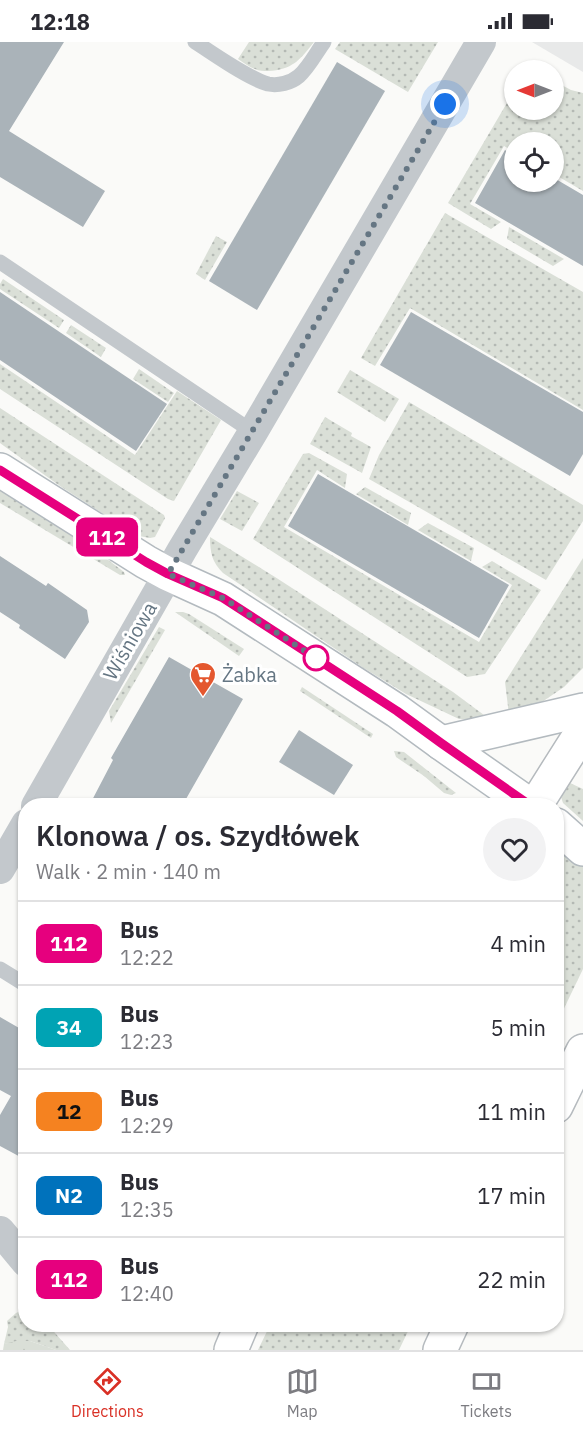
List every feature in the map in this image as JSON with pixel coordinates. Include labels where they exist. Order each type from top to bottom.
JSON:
[{"type":"street","name":"Wiśniowa","points":[[41,798],[168,574],[481,42]]},
{"type":"street","points":[[0,470],[146,562],[223,598],[397,711],[521,798]]},
{"type":"street","points":[[441,743],[583,710]]},
{"type":"street","points":[[538,798],[583,730]]},
{"type":"street","points":[[564,832],[583,849]]},
{"type":"street","points":[[0,869],[18,838]]},
{"type":"street","points":[[564,1090],[583,1051]]},
{"type":"street","points":[[0,1231],[18,1252]]},
{"type":"street","points":[[231,1350],[239,1332]]},
{"type":"street","points":[[440,1350],[448,1332]]},
{"type":"lane","points":[[195,42],[251,76],[269,84],[291,82],[299,76],[324,42]]},
{"type":"lane","points":[[0,262],[253,432]]},
{"type":"lane","points":[[0,969],[18,980]]},
{"type":"shaded area","points":[[532,42],[583,42],[583,72]]},
{"type":"green space","points":[[249,42],[314,42],[295,63],[283,69],[262,71],[238,59]]},
{"type":"green space","points":[[340,42],[438,42],[408,92],[335,49]]},
{"type":"green space","points":[[564,86],[583,93],[583,191],[564,180],[564,132],[504,132],[504,146],[470,204],[501,222],[491,229],[448,203],[504,108],[504,120],[564,120]]},
{"type":"green space","points":[[445,213],[583,292],[583,410],[410,308],[375,366],[361,358]]},
{"type":"green space","points":[[509,227],[564,259],[553,266],[507,239]]},
{"type":"green space","points":[[216,236],[227,242],[205,280],[196,274]]},
{"type":"green space","points":[[3,279],[64,320],[59,328],[0,289]]},
{"type":"green space","points":[[71,325],[106,348],[101,357],[66,333]]},
{"type":"green space","points":[[0,364],[135,455],[177,391],[221,420],[174,501],[0,389]]},
{"type":"green space","points":[[139,369],[174,393],[168,402],[133,379]]},
{"type":"green space","points":[[350,370],[399,399],[385,422],[337,392]]},
{"type":"green space","points":[[409,402],[583,505],[583,521],[546,580],[369,479],[379,455]]},
{"type":"green space","points":[[0,408],[164,515],[165,518],[155,537],[139,536],[122,526],[60,486],[0,443]]},
{"type":"green space","points":[[325,417],[371,447],[362,473],[310,444]]},
{"type":"green space","points":[[309,453],[347,474],[345,488],[317,470],[284,527],[479,642],[512,585],[482,567],[492,561],[541,590],[485,674],[467,677],[253,539],[303,454]]},
{"type":"green space","points":[[365,487],[411,513],[408,525],[356,494]]},
{"type":"green space","points":[[0,489],[107,559],[125,575],[120,575],[0,503]]},
{"type":"green space","points":[[237,491],[259,503],[242,531],[220,519]]},
{"type":"green space","points":[[428,523],[474,548],[471,561],[418,530]]},
{"type":"green space","points":[[210,537],[453,692],[488,718],[459,719],[406,694],[362,667],[223,573],[212,557]]},
{"type":"green space","points":[[583,558],[583,668],[564,687],[542,702],[509,715],[505,682]]},
{"type":"green space","points":[[175,612],[189,614],[244,649],[239,656]]},
{"type":"green space","points":[[159,627],[165,630],[111,723],[109,711]]},
{"type":"green space","points":[[302,687],[373,734],[371,738],[300,691]]},
{"type":"green space","points":[[394,751],[404,752],[456,793],[451,795],[444,793],[396,757]]},
{"type":"green space","points":[[570,783],[583,789],[583,821],[564,804],[564,798],[561,797]]},
{"type":"green space","points":[[564,840],[583,861],[583,969],[564,1008]]},
{"type":"green space","points":[[18,1312],[18,1332],[54,1332],[70,1350],[56,1350],[30,1341],[4,1344],[7,1321]]},
{"type":"green space","points":[[266,1332],[408,1332],[399,1350],[258,1350]]},
{"type":"green space","points":[[30,1341],[56,1350],[3,1350],[4,1344]]},
{"type":"building","points":[[0,42],[64,42],[9,131],[105,191],[83,227],[0,177]]},
{"type":"building","points":[[337,62],[385,91],[257,310],[209,281]]},
{"type":"building","points":[[504,152],[504,192],[564,192],[564,184],[583,195],[583,266],[475,203]]},
{"type":"building","points":[[0,292],[167,404],[136,451],[0,360]]},
{"type":"building","points":[[411,312],[583,412],[583,454],[570,476],[380,365]]},
{"type":"building","points":[[318,474],[509,585],[479,638],[288,526]]},
{"type":"building","points":[[0,556],[46,586],[48,583],[87,610],[89,622],[65,659],[19,628],[20,625],[0,612]]},
{"type":"building","points":[[169,657],[243,699],[187,798],[93,798],[113,760],[111,758]]},
{"type":"building","points":[[299,730],[353,765],[334,795],[279,762]]},
{"type":"building","points":[[0,1017],[18,1027],[18,1156],[0,1146],[0,1115],[11,1096],[0,1090]]},
{"type":"bus line","name":"112","points":[[0,470],[146,562],[223,598],[397,711],[520,798]]},
{"type":"place","name":"Żabka","points":[[203,698]]},
{"type":"route","points":[[316,658],[319,660],[223,598],[168,574],[445,104]]}]
